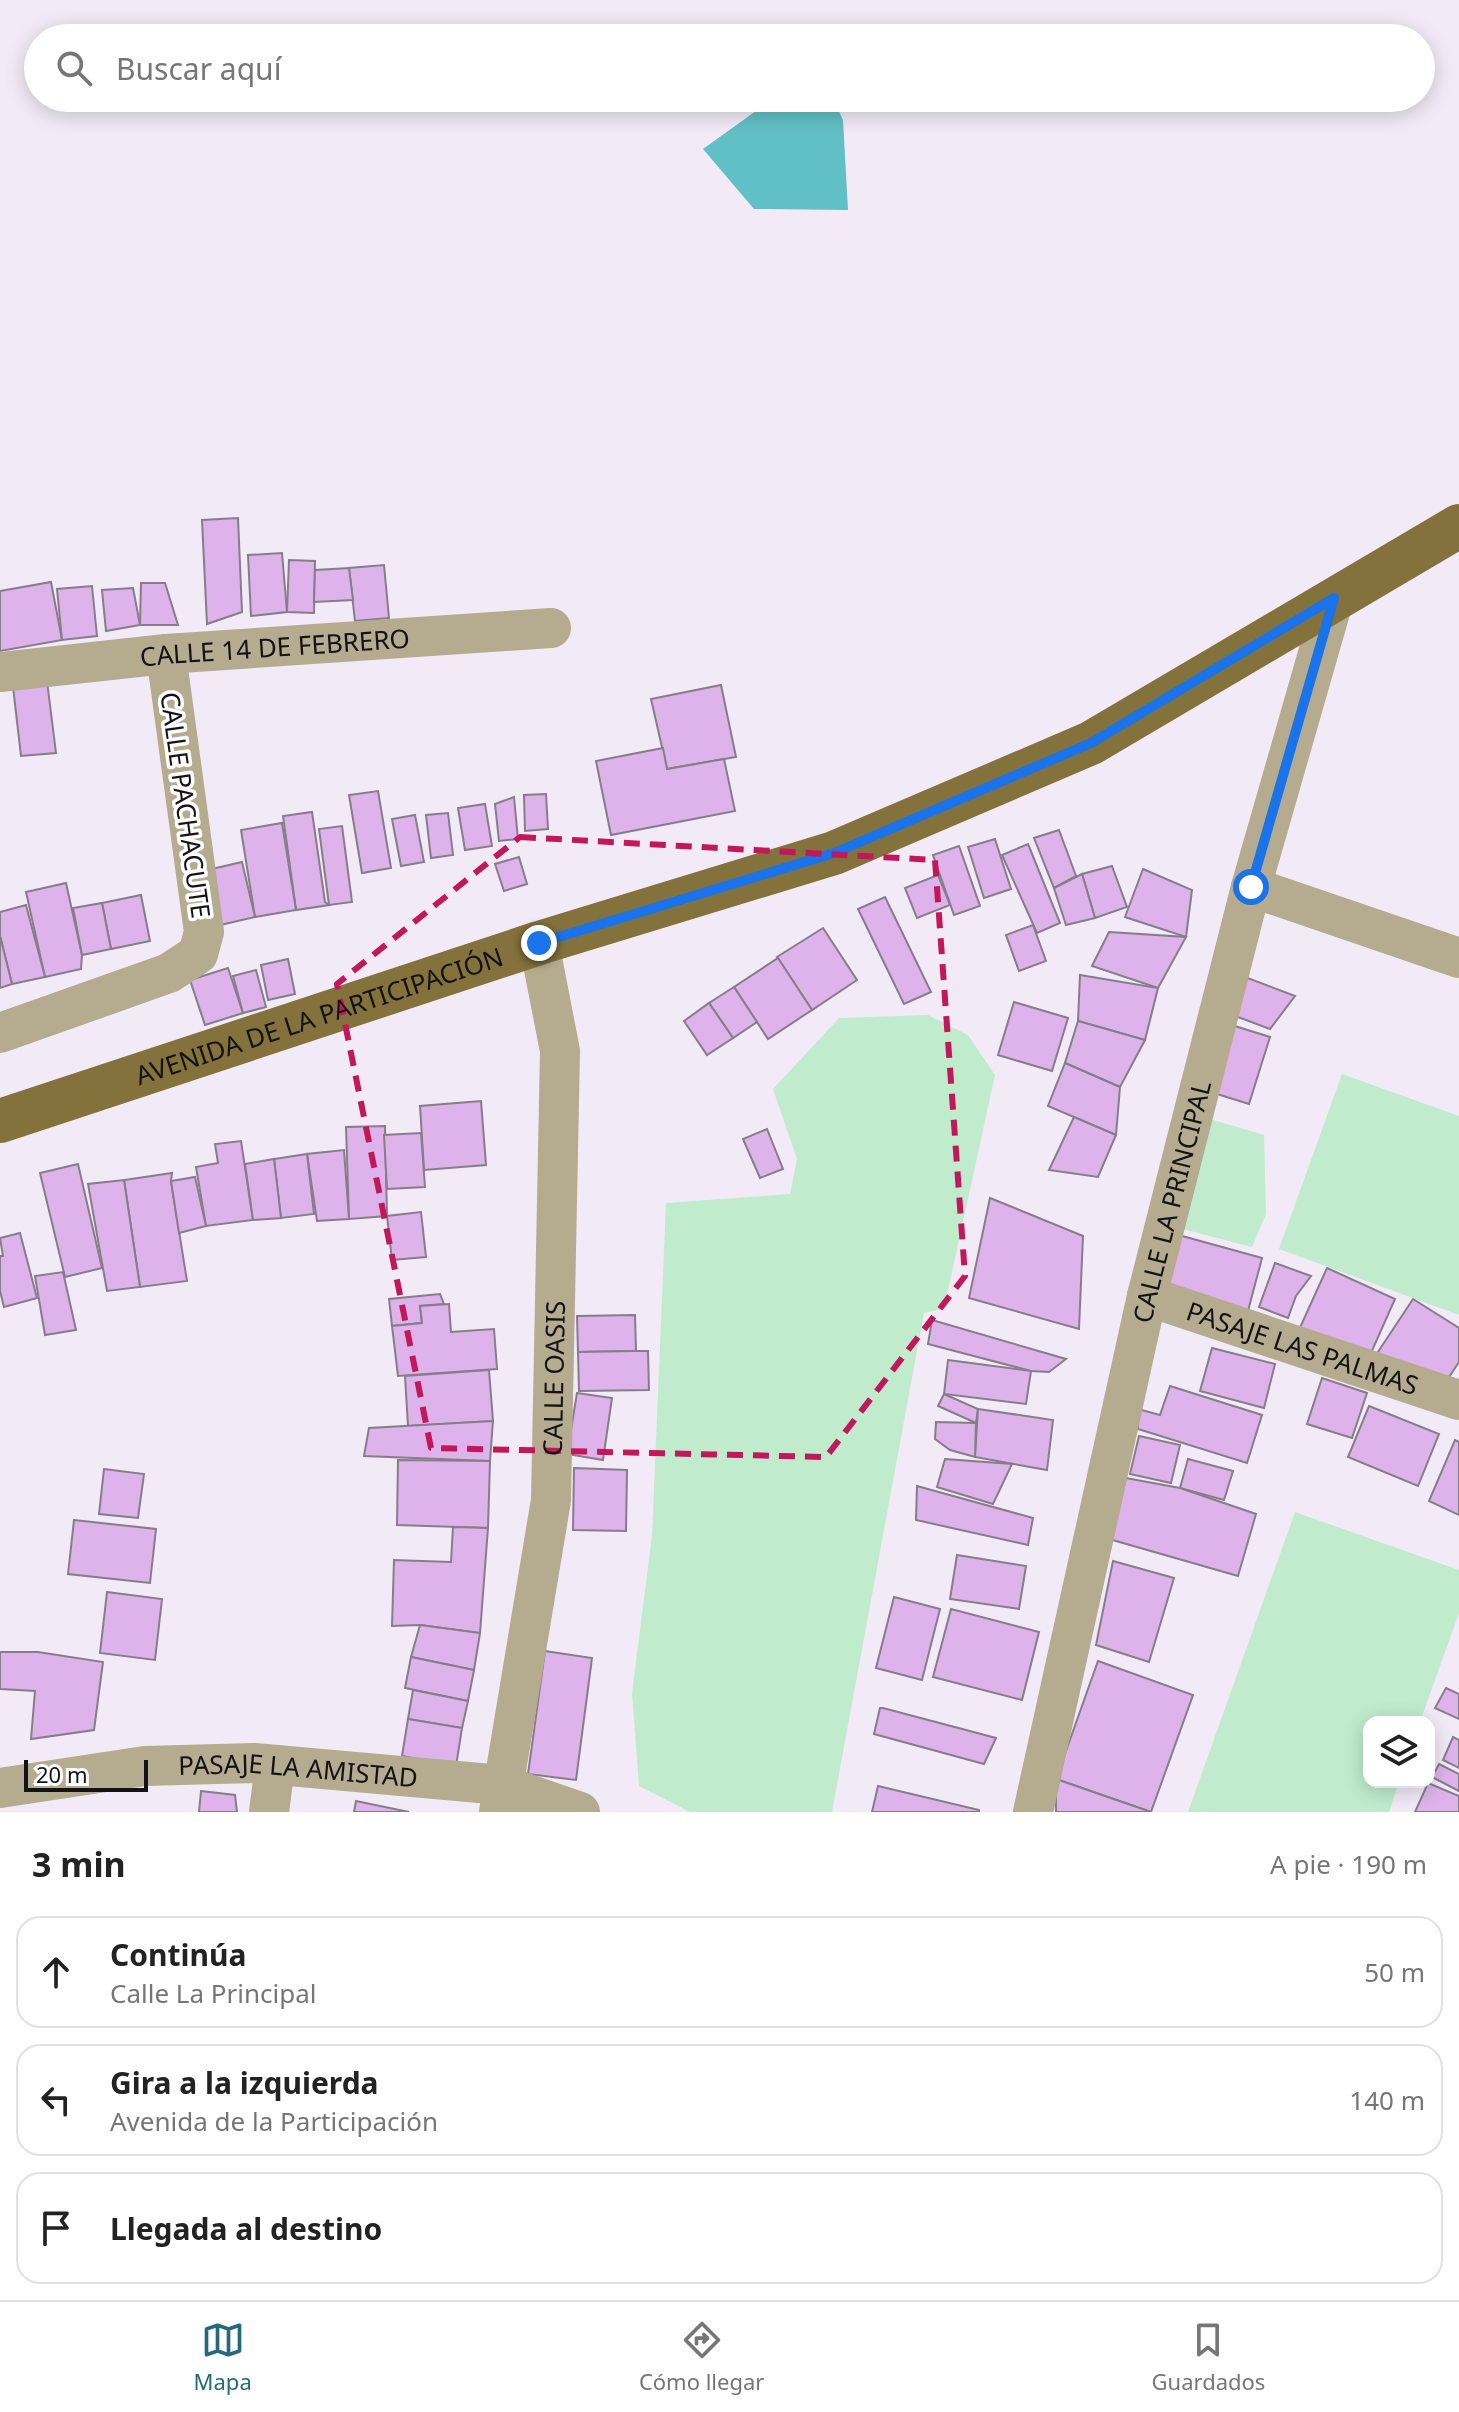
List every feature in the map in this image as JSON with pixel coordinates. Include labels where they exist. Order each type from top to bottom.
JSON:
[{"type":"main road","name":"AVENIDA DE LA PARTICIPACIÓN","points":[[0,1121],[539,943],[834,853],[1091,743],[1459,526]]},
{"type":"street","name":"CALLE LA PRINCIPAL","points":[[1033,1812],[1147,1296],[1251,887],[1334,598]]},
{"type":"street","name":"CALLE 14 DE FEBRERO","points":[[0,672],[166,654],[551,628]]},
{"type":"street","name":"CALLE PACHACUTE","points":[[0,1033],[169,973],[198,954],[204,932],[166,654]]},
{"type":"street","points":[[1251,887],[1459,958]]},
{"type":"street","name":"CALLE OASIS","points":[[500,1799],[551,1500],[560,1051],[539,943]]},
{"type":"street","name":"PASAJE LAS PALMAS","points":[[1147,1296],[1459,1400]]},
{"type":"street","name":"PASAJE LA AMISTAD","points":[[0,1788],[145,1766],[254,1763],[580,1812]]},
{"type":"street","points":[[269,1812],[275,1765]]},
{"type":"highlighted area","points":[[520,837],[935,860],[965,1276],[826,1457],[431,1448],[337,984]]},
{"type":"green space","points":[[928,1015],[968,1035],[995,1075],[944,1309],[924,1313],[832,1812],[690,1812],[639,1786],[632,1693],[652,1535],[666,1203],[790,1194],[797,1159],[773,1089],[839,1018]]},
{"type":"green space","points":[[1342,1074],[1459,1116],[1459,1315],[1279,1249]]},
{"type":"green space","points":[[1193,1114],[1264,1135],[1266,1214],[1252,1247],[1171,1226]]},
{"type":"green space","points":[[1295,1512],[1459,1570],[1459,1613],[1422,1716],[1363,1716],[1363,1788],[1397,1788],[1389,1812],[1188,1812]]},
{"type":"water","points":[[755,112],[839,112],[843,120],[848,210],[754,209],[703,149]]},
{"type":"building","points":[[238,518],[242,612],[207,624],[202,520]]},
{"type":"building","points":[[282,553],[287,612],[251,616],[248,555]]},
{"type":"building","points":[[289,560],[315,561],[314,613],[287,612]]},
{"type":"building","points":[[384,565],[389,618],[355,621],[349,568]]},
{"type":"building","points":[[349,568],[353,600],[314,602],[315,570]]},
{"type":"building","points":[[51,582],[62,640],[0,651],[0,591]]},
{"type":"building","points":[[141,583],[165,583],[178,625],[140,625]]},
{"type":"building","points":[[92,586],[97,636],[62,640],[57,589]]},
{"type":"building","points":[[133,588],[140,625],[106,631],[102,590]]},
{"type":"building","points":[[46,673],[56,753],[21,756],[12,678]]},
{"type":"building","points":[[721,685],[736,757],[667,769],[651,699]]},
{"type":"building","points":[[663,748],[667,769],[724,759],[735,811],[611,835],[596,761]]},
{"type":"building","points":[[378,791],[391,868],[362,873],[349,795]]},
{"type":"building","points":[[546,794],[548,829],[525,831],[524,795]]},
{"type":"building","points":[[514,797],[518,839],[499,841],[495,804]]},
{"type":"building","points":[[485,804],[492,846],[465,850],[458,808]]},
{"type":"building","points":[[312,812],[325,902],[329,905],[296,910],[283,816]]},
{"type":"building","points":[[448,813],[453,855],[431,858],[426,815]]},
{"type":"building","points":[[415,815],[424,862],[401,866],[392,819]]},
{"type":"building","points":[[282,823],[296,910],[255,917],[241,830]]},
{"type":"building","points":[[342,826],[352,902],[329,905],[319,829]]},
{"type":"building","points":[[1059,830],[1076,876],[1054,888],[1034,838]]},
{"type":"building","points":[[995,839],[1011,889],[984,898],[968,847]]},
{"type":"building","points":[[1028,844],[1060,923],[1037,933],[1002,855]]},
{"type":"building","points":[[959,846],[980,906],[954,915],[933,855]]},
{"type":"building","points":[[519,857],[527,884],[504,891],[495,864]]},
{"type":"building","points":[[242,862],[255,917],[216,926],[203,871]]},
{"type":"building","points":[[1112,866],[1127,907],[1095,918],[1082,874]]},
{"type":"building","points":[[1143,869],[1192,890],[1186,937],[1125,917]]},
{"type":"building","points":[[1082,874],[1095,918],[1066,925],[1054,888]]},
{"type":"building","points":[[938,875],[950,905],[917,918],[905,888]]},
{"type":"building","points":[[66,883],[82,955],[81,969],[45,977],[26,892]]},
{"type":"building","points":[[141,895],[150,941],[111,949],[102,903]]},
{"type":"building","points":[[885,897],[931,992],[904,1004],[858,909]]},
{"type":"building","points":[[102,903],[111,949],[82,955],[73,908]]},
{"type":"building","points":[[26,905],[45,977],[12,984],[0,936],[0,912]]},
{"type":"building","points":[[1033,925],[1046,961],[1019,971],[1006,935]]},
{"type":"building","points":[[823,928],[857,980],[812,1010],[777,957]]},
{"type":"building","points":[[1109,932],[1186,937],[1158,988],[1092,966]]},
{"type":"building","points":[[0,936],[12,984],[0,988]]},
{"type":"building","points":[[778,958],[812,1010],[768,1039],[734,987]]},
{"type":"building","points":[[288,959],[295,994],[268,1000],[261,965]]},
{"type":"building","points":[[228,968],[243,1013],[205,1025],[190,980]]},
{"type":"building","points":[[256,970],[266,1007],[243,1013],[233,976]]},
{"type":"building","points":[[1237,974],[1295,996],[1270,1029],[1222,1011]]},
{"type":"building","points":[[1080,975],[1158,988],[1145,1040],[1078,1021]]},
{"type":"building","points":[[734,987],[757,1022],[733,1038],[709,1003]]},
{"type":"building","points":[[1014,1002],[1068,1018],[1052,1071],[998,1055]]},
{"type":"building","points":[[709,1003],[733,1038],[707,1055],[684,1021]]},
{"type":"building","points":[[1078,1021],[1145,1040],[1120,1087],[1065,1063]]},
{"type":"building","points":[[1222,1022],[1270,1037],[1249,1104],[1201,1089]]},
{"type":"building","points":[[1065,1063],[1120,1087],[1116,1135],[1048,1106]]},
{"type":"building","points":[[481,1101],[486,1165],[424,1170],[420,1106]]},
{"type":"building","points":[[1074,1117],[1116,1135],[1098,1177],[1049,1170]]},
{"type":"building","points":[[385,1126],[387,1216],[349,1219],[346,1127]]},
{"type":"building","points":[[767,1129],[783,1169],[760,1178],[743,1139]]},
{"type":"building","points":[[421,1133],[425,1187],[387,1189],[384,1135]]},
{"type":"building","points":[[241,1141],[253,1220],[206,1226],[196,1167],[218,1163],[215,1144]]},
{"type":"building","points":[[344,1150],[349,1219],[317,1221],[307,1154]]},
{"type":"building","points":[[307,1154],[314,1214],[281,1218],[274,1159]]},
{"type":"building","points":[[274,1159],[281,1218],[253,1220],[245,1164]]},
{"type":"building","points":[[78,1164],[102,1268],[65,1277],[40,1173]]},
{"type":"building","points":[[172,1173],[187,1281],[140,1287],[124,1180]]},
{"type":"building","points":[[195,1177],[206,1226],[179,1233],[171,1181]]},
{"type":"building","points":[[124,1180],[140,1287],[107,1291],[88,1184]]},
{"type":"building","points":[[990,1198],[1083,1236],[1079,1329],[969,1298]]},
{"type":"building","points":[[421,1212],[426,1257],[392,1260],[387,1216]]},
{"type":"building","points":[[20,1233],[37,1298],[4,1307],[0,1291],[0,1256],[3,1256],[0,1238]]},
{"type":"building","points":[[1175,1234],[1262,1258],[1248,1311],[1161,1286]]},
{"type":"building","points":[[1275,1263],[1311,1276],[1296,1296],[1288,1318],[1259,1307]]},
{"type":"building","points":[[1327,1268],[1395,1299],[1367,1362],[1298,1332]]},
{"type":"building","points":[[63,1272],[76,1330],[45,1335],[35,1276]]},
{"type":"building","points":[[440,1294],[444,1304],[420,1306],[422,1323],[392,1326],[389,1299]]},
{"type":"building","points":[[1413,1299],[1459,1328],[1459,1362],[1437,1395],[1376,1355]]},
{"type":"building","points":[[449,1304],[451,1332],[494,1329],[497,1369],[398,1376],[392,1326],[422,1323],[420,1306]]},
{"type":"building","points":[[635,1315],[636,1351],[578,1352],[577,1316]]},
{"type":"building","points":[[932,1320],[1066,1359],[1049,1372],[1031,1371],[928,1344]]},
{"type":"building","points":[[1212,1348],[1275,1364],[1264,1408],[1200,1391]]},
{"type":"building","points":[[648,1351],[649,1390],[579,1391],[578,1352]]},
{"type":"building","points":[[948,1360],[1031,1371],[1026,1404],[944,1394]]},
{"type":"building","points":[[489,1370],[493,1421],[408,1426],[405,1376]]},
{"type":"building","points":[[1322,1378],[1367,1393],[1352,1438],[1307,1424]]},
{"type":"building","points":[[1170,1386],[1262,1415],[1247,1463],[1138,1429],[1138,1409],[1160,1415]]},
{"type":"building","points":[[577,1393],[612,1398],[603,1460],[567,1454]]},
{"type":"building","points":[[944,1394],[978,1409],[976,1423],[938,1406]]},
{"type":"building","points":[[1369,1406],[1439,1434],[1418,1486],[1348,1457]]},
{"type":"building","points":[[978,1409],[1053,1420],[1047,1470],[975,1457]]},
{"type":"building","points":[[493,1421],[490,1461],[364,1456],[369,1428]]},
{"type":"building","points":[[936,1422],[976,1423],[975,1457],[950,1450],[935,1439]]},
{"type":"building","points":[[1139,1436],[1180,1445],[1171,1483],[1130,1474]]},
{"type":"building","points":[[1455,1440],[1459,1442],[1459,1515],[1429,1501]]},
{"type":"building","points":[[945,1459],[1012,1464],[993,1504],[937,1487]]},
{"type":"building","points":[[1188,1459],[1233,1471],[1224,1500],[1180,1488]]},
{"type":"building","points":[[398,1460],[490,1461],[488,1528],[397,1525]]},
{"type":"building","points":[[574,1468],[627,1470],[626,1531],[573,1530]]},
{"type":"building","points":[[104,1469],[144,1474],[138,1518],[99,1514]]},
{"type":"building","points":[[1126,1478],[1180,1488],[1256,1514],[1238,1576],[1109,1539]]},
{"type":"building","points":[[917,1486],[1033,1518],[1028,1545],[916,1520]]},
{"type":"building","points":[[74,1520],[156,1529],[150,1583],[68,1574]]},
{"type":"building","points":[[453,1527],[488,1528],[480,1633],[420,1625],[392,1626],[394,1560],[451,1562]]},
{"type":"building","points":[[957,1555],[1026,1566],[1019,1609],[950,1599]]},
{"type":"building","points":[[1113,1561],[1174,1578],[1149,1662],[1096,1645]]},
{"type":"building","points":[[107,1592],[162,1599],[155,1660],[100,1653]]},
{"type":"building","points":[[894,1597],[940,1609],[922,1680],[876,1668]]},
{"type":"building","points":[[951,1609],[1039,1632],[1022,1700],[933,1677]]},
{"type":"building","points":[[420,1625],[480,1633],[474,1670],[411,1657]]},
{"type":"building","points":[[545,1651],[592,1658],[576,1780],[528,1774]]},
{"type":"building","points":[[0,1652],[38,1652],[103,1662],[94,1730],[31,1739],[35,1691],[0,1689]]},
{"type":"building","points":[[411,1657],[474,1670],[468,1701],[405,1688]]},
{"type":"building","points":[[1098,1661],[1193,1695],[1151,1812],[1056,1779]]},
{"type":"building","points":[[1446,1688],[1459,1694],[1459,1719],[1435,1708]]},
{"type":"building","points":[[413,1690],[468,1701],[462,1728],[408,1719]]},
{"type":"building","points":[[880,1708],[996,1738],[984,1764],[874,1734]]},
{"type":"building","points":[[408,1719],[462,1728],[456,1766],[402,1756]]},
{"type":"building","points":[[1453,1737],[1459,1740],[1459,1768],[1443,1760]]},
{"type":"building","points":[[1439,1764],[1459,1774],[1459,1791],[1435,1779]]},
{"type":"building","points":[[1056,1779],[1102,1795],[1151,1812],[1056,1812]]},
{"type":"building","points":[[878,1786],[979,1810],[979,1812],[872,1812]]},
{"type":"building","points":[[1435,1786],[1459,1796],[1459,1812],[1415,1812],[1426,1788]]},
{"type":"building","points":[[201,1791],[235,1795],[237,1812],[199,1812]]},
{"type":"building","points":[[356,1801],[409,1812],[354,1812]]},
{"type":"route","points":[[539,943],[834,853],[1091,743],[1334,598],[1251,887]]}]
